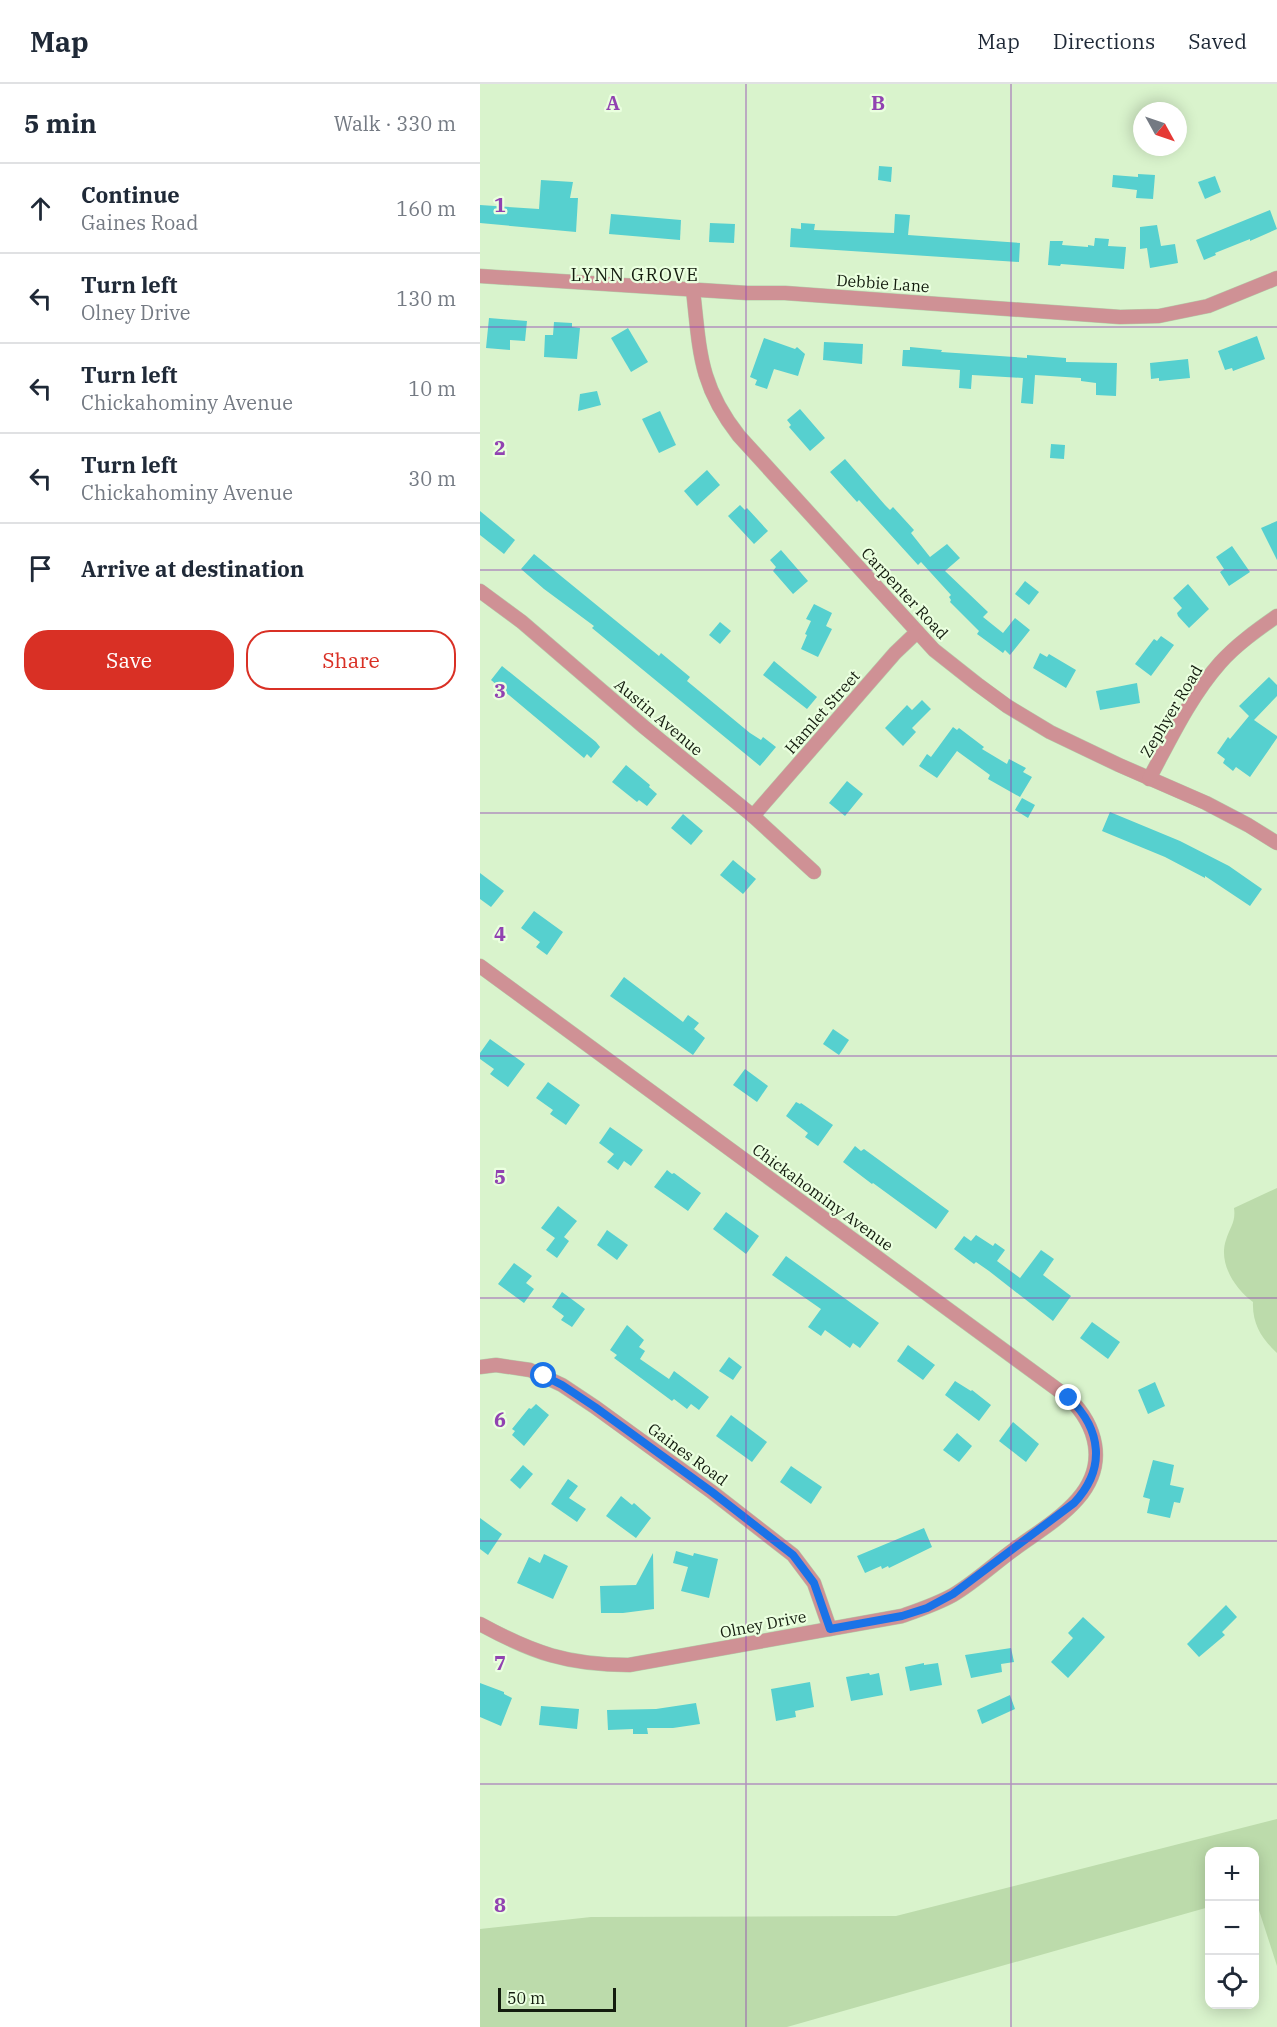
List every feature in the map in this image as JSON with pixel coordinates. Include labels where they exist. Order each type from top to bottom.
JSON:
[{"type":"street","name":"Debbie Lane","points":[[480,276],[1130,316],[1159,316],[1208,306],[1277,278]]},
{"type":"street","name":"Carpenter Road","points":[[693,290],[700,356],[708,386],[723,415],[739,436],[934,650],[1007,706],[1050,732],[1206,803],[1277,843]]},
{"type":"street","name":"Austin Avenue","points":[[480,591],[522,622],[644,727],[753,816],[814,872]]},
{"type":"street","name":"Zephyer Road","points":[[1149,779],[1209,676],[1221,661],[1250,635],[1277,616]]},
{"type":"street","name":"Hamlet Street","points":[[753,816],[895,653],[917,632]]},
{"type":"street","name":"Chickahominy Avenue","points":[[480,966],[1069,1398],[1088,1422],[1094,1437],[1096,1467],[1088,1485]]},
{"type":"street","name":"Gaines Road","points":[[480,1367],[496,1365],[530,1370],[562,1385],[730,1505],[780,1544],[804,1568],[820,1596],[830,1629]]},
{"type":"street","name":"Olney Drive","points":[[480,1624],[527,1648],[564,1660],[600,1665],[629,1665],[902,1616],[927,1608],[953,1594],[1062,1514],[1085,1492],[1088,1485]]},
{"type":"green space","points":[[1277,1188],[1277,1353],[1256,1324],[1253,1302],[1234,1283],[1226,1266],[1224,1249],[1233,1221],[1234,1208]]},
{"type":"green space","points":[[1277,1819],[1277,1966],[1259,1910],[1259,1847],[1205,1847],[1205,1908],[787,2027],[480,2027],[480,1929],[591,1917],[896,1916]]},
{"type":"building","points":[[879,166],[892,167],[891,182],[878,180]]},
{"type":"building","points":[[1138,174],[1155,175],[1153,199],[1136,198],[1137,190],[1112,187],[1113,175],[1138,177]]},
{"type":"building","points":[[1215,176],[1221,192],[1205,199],[1198,182]]},
{"type":"building","points":[[541,180],[573,182],[570,198],[578,198],[576,232],[480,223],[480,205],[539,209]]},
{"type":"building","points":[[1270,210],[1277,229],[1215,253],[1216,255],[1204,260],[1196,240]]},
{"type":"building","points":[[611,214],[681,220],[680,240],[609,234]]},
{"type":"building","points":[[895,214],[910,215],[908,235],[1020,243],[1019,262],[790,247],[791,228],[801,229],[801,223],[815,224],[814,230],[894,233]]},
{"type":"building","points":[[710,223],[735,224],[734,243],[709,242]]},
{"type":"building","points":[[1157,225],[1161,246],[1175,244],[1178,263],[1150,268],[1147,248],[1140,249],[1140,227]]},
{"type":"building","points":[[1095,238],[1109,239],[1108,246],[1126,247],[1124,269],[1048,265],[1050,241],[1063,241],[1062,245],[1088,247],[1088,245],[1094,246]]},
{"type":"building","points":[[489,318],[527,321],[525,341],[510,340],[510,350],[486,348]]},
{"type":"building","points":[[554,322],[572,323],[572,327],[580,328],[577,359],[544,357],[545,335],[553,335]]},
{"type":"building","points":[[628,328],[648,362],[631,372],[611,338]]},
{"type":"building","points":[[1257,336],[1265,359],[1233,371],[1232,368],[1225,370],[1218,351]]},
{"type":"building","points":[[764,338],[795,349],[797,347],[805,354],[798,376],[774,369],[767,389],[755,385],[757,380],[750,377]]},
{"type":"building","points":[[824,342],[863,344],[862,364],[823,360]]},
{"type":"building","points":[[910,347],[942,350],[941,352],[1027,358],[1027,355],[1066,358],[1066,362],[1117,363],[1116,396],[1096,395],[1096,383],[1081,381],[1081,378],[1035,375],[1033,404],[1021,403],[1023,378],[972,375],[971,389],[959,388],[960,370],[902,366],[903,350],[910,350]]},
{"type":"building","points":[[1188,359],[1190,378],[1159,381],[1159,378],[1151,379],[1150,363]]},
{"type":"building","points":[[597,391],[601,405],[578,411],[580,394]]},
{"type":"building","points":[[800,409],[825,438],[810,451],[789,427],[791,425],[787,420]]},
{"type":"building","points":[[660,411],[676,445],[659,453],[642,419]]},
{"type":"building","points":[[1051,444],[1065,445],[1064,459],[1050,458]]},
{"type":"building","points":[[845,459],[885,505],[890,510],[893,507],[914,530],[911,533],[930,557],[947,544],[960,558],[945,571],[988,612],[983,617],[1003,633],[1015,618],[1030,630],[1010,655],[1005,650],[1003,653],[977,634],[979,631],[950,602],[951,595],[921,562],[918,565],[859,500],[857,502],[830,472]]},
{"type":"building","points":[[707,470],[720,485],[697,506],[684,491]]},
{"type":"building","points":[[740,505],[745,510],[747,508],[768,531],[754,544],[728,516]]},
{"type":"building","points":[[480,511],[515,540],[504,554],[480,535]]},
{"type":"building","points":[[1277,521],[1277,560],[1261,528]]},
{"type":"building","points":[[1232,546],[1250,572],[1229,586],[1220,572],[1224,569],[1216,557]]},
{"type":"building","points":[[781,550],[808,581],[793,594],[773,571],[776,567],[770,560]]},
{"type":"building","points":[[534,554],[659,656],[661,653],[690,677],[687,681],[750,733],[761,740],[763,737],[776,747],[760,766],[592,628],[594,626],[521,569]]},
{"type":"building","points":[[1025,581],[1039,592],[1029,605],[1015,594]]},
{"type":"building","points":[[1188,584],[1209,609],[1189,628],[1178,616],[1177,613],[1182,608],[1173,598]]},
{"type":"building","points":[[814,604],[832,613],[826,626],[832,629],[818,657],[801,649],[811,621],[806,619]]},
{"type":"building","points":[[720,622],[731,631],[720,644],[709,635]]},
{"type":"building","points":[[1161,636],[1174,645],[1151,676],[1135,664],[1154,639],[1157,641]]},
{"type":"building","points":[[1040,653],[1047,657],[1049,654],[1076,670],[1066,688],[1033,668]]},
{"type":"building","points":[[774,661],[817,697],[807,709],[763,675]]},
{"type":"building","points":[[502,666],[596,742],[600,747],[591,758],[587,754],[584,758],[491,680]]},
{"type":"building","points":[[1269,677],[1277,685],[1277,696],[1254,720],[1277,738],[1250,777],[1236,767],[1233,771],[1223,763],[1225,759],[1217,753],[1228,737],[1230,739],[1249,716],[1239,706]]},
{"type":"building","points":[[1137,683],[1140,703],[1100,710],[1096,691]]},
{"type":"building","points":[[922,700],[931,709],[912,728],[916,732],[903,746],[885,728],[907,705],[912,710]]},
{"type":"building","points":[[953,727],[957,730],[959,728],[984,747],[982,749],[1007,764],[1009,759],[1026,768],[1023,772],[1032,777],[1020,797],[988,779],[990,775],[957,751],[937,778],[919,766],[927,754],[931,757]]},
{"type":"building","points":[[626,765],[657,794],[647,806],[639,800],[637,802],[612,782]]},
{"type":"building","points":[[847,781],[863,794],[845,816],[829,803]]},
{"type":"building","points":[[1022,798],[1035,805],[1028,818],[1015,810]]},
{"type":"building","points":[[1110,812],[1180,841],[1229,866],[1262,889],[1250,906],[1205,876],[1205,878],[1165,857],[1102,831]]},
{"type":"building","points":[[683,814],[703,831],[691,845],[671,828]]},
{"type":"building","points":[[733,860],[756,879],[743,894],[720,875]]},
{"type":"building","points":[[480,873],[504,891],[491,907],[480,899]]},
{"type":"building","points":[[534,911],[563,932],[547,955],[536,947],[540,942],[521,928]]},
{"type":"building","points":[[624,977],[683,1022],[688,1015],[699,1023],[694,1029],[705,1038],[693,1055],[610,996]]},
{"type":"building","points":[[833,1029],[849,1040],[839,1055],[823,1044]]},
{"type":"building","points":[[490,1039],[525,1064],[508,1087],[490,1074],[494,1069],[480,1059],[480,1053]]},
{"type":"building","points":[[745,1069],[768,1086],[757,1102],[733,1085]]},
{"type":"building","points":[[548,1082],[580,1105],[566,1125],[550,1114],[553,1110],[536,1098]]},
{"type":"building","points":[[796,1102],[833,1125],[818,1146],[805,1137],[808,1133],[786,1116]]},
{"type":"building","points":[[610,1127],[643,1150],[631,1166],[624,1161],[618,1170],[607,1162],[614,1154],[599,1143]]},
{"type":"building","points":[[855,1146],[861,1151],[864,1149],[949,1211],[936,1229],[843,1162]]},
{"type":"building","points":[[667,1170],[701,1193],[688,1211],[654,1187]]},
{"type":"building","points":[[558,1206],[577,1221],[564,1237],[569,1241],[557,1258],[546,1250],[555,1238],[541,1228]]},
{"type":"building","points":[[726,1212],[759,1236],[746,1254],[713,1229]]},
{"type":"building","points":[[607,1230],[628,1245],[617,1260],[597,1245]]},
{"type":"building","points":[[976,1235],[993,1246],[995,1243],[1005,1250],[997,1261],[1020,1278],[1041,1250],[1054,1259],[1043,1275],[1071,1296],[1053,1321],[989,1271],[976,1262],[974,1264],[954,1249],[964,1236],[971,1241]]},
{"type":"building","points":[[786,1256],[879,1323],[860,1348],[853,1343],[850,1348],[825,1330],[821,1336],[808,1327],[821,1309],[772,1275]]},
{"type":"building","points":[[514,1263],[532,1276],[526,1283],[534,1289],[524,1303],[498,1284]]},
{"type":"building","points":[[562,1292],[585,1309],[572,1327],[561,1320],[564,1316],[552,1307]]},
{"type":"building","points":[[1092,1322],[1120,1342],[1108,1359],[1080,1338]]},
{"type":"building","points":[[627,1325],[644,1340],[639,1347],[645,1351],[640,1359],[669,1379],[674,1371],[709,1397],[699,1410],[691,1404],[687,1409],[674,1399],[672,1401],[614,1358],[617,1355],[610,1350]]},
{"type":"building","points":[[908,1345],[935,1365],[923,1380],[897,1361]]},
{"type":"building","points":[[729,1357],[742,1367],[733,1380],[719,1371]]},
{"type":"building","points":[[955,1381],[972,1390],[991,1405],[979,1421],[945,1395]]},
{"type":"building","points":[[1155,1382],[1165,1406],[1148,1414],[1138,1390]]},
{"type":"building","points":[[536,1404],[549,1415],[524,1446],[512,1435],[515,1431],[512,1429],[529,1408],[531,1409]]},
{"type":"building","points":[[731,1415],[767,1442],[752,1462],[716,1436]]},
{"type":"building","points":[[1013,1422],[1039,1444],[1026,1462],[999,1441]]},
{"type":"building","points":[[957,1433],[972,1446],[959,1462],[943,1450]]},
{"type":"building","points":[[1153,1460],[1174,1465],[1170,1485],[1184,1488],[1180,1503],[1174,1502],[1170,1518],[1147,1513],[1150,1499],[1143,1497]]},
{"type":"building","points":[[523,1465],[533,1474],[520,1489],[510,1480]]},
{"type":"building","points":[[791,1466],[822,1487],[811,1504],[780,1482]]},
{"type":"building","points":[[568,1479],[578,1486],[569,1498],[586,1509],[577,1522],[551,1504]]},
{"type":"building","points":[[621,1496],[632,1505],[634,1503],[651,1518],[636,1538],[606,1516]]},
{"type":"building","points":[[480,1518],[502,1534],[488,1555],[480,1549]]},
{"type":"building","points":[[924,1528],[932,1547],[889,1568],[888,1566],[882,1569],[881,1566],[865,1573],[857,1556]]},
{"type":"building","points":[[676,1551],[718,1559],[709,1598],[681,1591],[688,1567],[673,1563]]},
{"type":"building","points":[[653,1553],[654,1609],[601,1613],[600,1586],[636,1585]]},
{"type":"building","points":[[544,1554],[568,1566],[553,1599],[517,1583],[529,1557],[540,1563]]},
{"type":"building","points":[[1226,1605],[1237,1617],[1222,1632],[1225,1635],[1199,1657],[1187,1644]]},
{"type":"building","points":[[1083,1617],[1105,1637],[1068,1678],[1051,1662],[1073,1638],[1068,1633]]},
{"type":"building","points":[[1011,1648],[1014,1662],[1001,1664],[1002,1672],[971,1678],[965,1655]]},
{"type":"building","points":[[924,1663],[924,1665],[938,1663],[942,1685],[910,1691],[905,1667]]},
{"type":"building","points":[[869,1673],[870,1675],[879,1673],[883,1695],[851,1701],[846,1677]]},
{"type":"building","points":[[810,1682],[814,1707],[795,1711],[796,1717],[776,1721],[771,1689]]},
{"type":"building","points":[[480,1683],[504,1692],[512,1698],[501,1726],[480,1717]]},
{"type":"building","points":[[1010,1695],[1015,1709],[982,1724],[977,1710]]},
{"type":"building","points":[[696,1703],[700,1724],[673,1728],[647,1728],[648,1734],[633,1734],[633,1729],[608,1730],[607,1710],[656,1709]]},
{"type":"building","points":[[541,1706],[579,1709],[577,1729],[539,1725]]},
{"type":"district","name":"LYNN GROVE","points":[[635,275]]},
{"type":"route","points":[[544,1376],[595,1407],[774,1538],[793,1555],[814,1583],[830,1629],[902,1616],[927,1608],[953,1594],[1074,1503],[1085,1492],[1091,1480],[1096,1467],[1097,1455],[1094,1437],[1088,1422],[1069,1398]]}]
